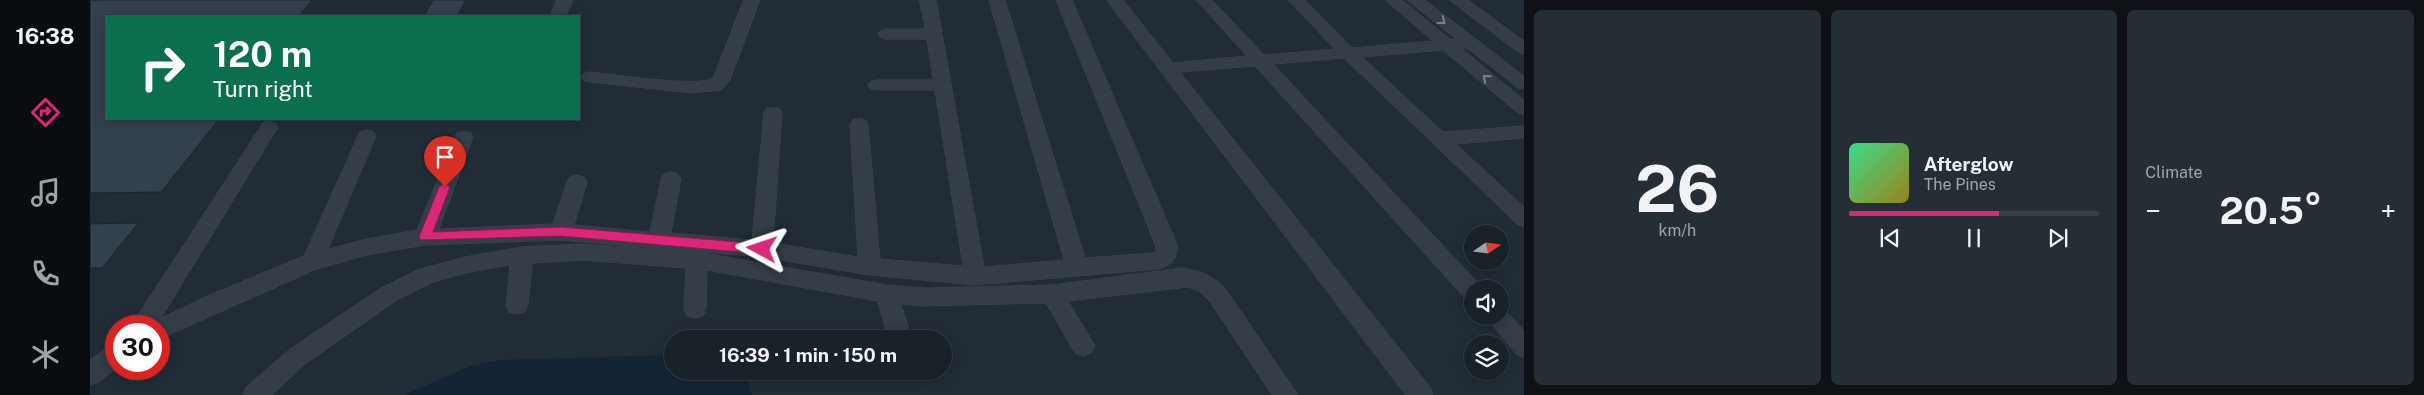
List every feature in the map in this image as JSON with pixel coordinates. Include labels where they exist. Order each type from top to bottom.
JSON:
[{"type":"street","points":[[558,15],[565,0]]},
{"type":"street","points":[[590,77],[692,88],[715,86],[721,80],[752,0]]},
{"type":"street","points":[[928,0],[975,276]]},
{"type":"street","points":[[997,0],[1077,268]]},
{"type":"street","points":[[170,324],[220,300],[312,262],[367,247],[425,237],[561,232],[762,249],[870,267],[975,276],[1158,261],[1167,255],[1166,244],[1064,0]]},
{"type":"street","points":[[1115,0],[1421,395]]},
{"type":"street","points":[[1204,0],[1464,282]]},
{"type":"street","points":[[1296,0],[1348,53],[1524,219]]},
{"type":"street","points":[[1393,0],[1524,109]]},
{"type":"street","points":[[1415,0],[1524,84]]},
{"type":"street","points":[[1458,0],[1517,38],[1524,49]]},
{"type":"street","points":[[886,34],[934,34]]},
{"type":"street","points":[[1169,68],[1469,43]]},
{"type":"street","points":[[877,85],[943,85]]},
{"type":"street","points":[[762,249],[772,112]]},
{"type":"street","points":[[859,124],[870,267]]},
{"type":"street","points":[[150,315],[269,127]]},
{"type":"street","points":[[1439,139],[1524,132]]},
{"type":"street","points":[[312,262],[368,136]]},
{"type":"street","points":[[425,237],[464,138]]},
{"type":"street","points":[[659,240],[671,179]]},
{"type":"street","points":[[561,232],[578,182]]},
{"type":"street","points":[[255,395],[297,356],[389,294],[428,275],[465,264],[522,255],[583,252],[697,260],[887,294],[922,297],[1052,294],[1182,277],[1198,279],[1208,284],[1219,297],[1286,395]]},
{"type":"street","points":[[517,305],[522,255]]},
{"type":"street","points":[[695,309],[697,260]]},
{"type":"street","points":[[887,294],[897,330]]},
{"type":"street","points":[[1052,294],[1083,346]]},
{"type":"street","points":[[1504,325],[1524,347]]},
{"type":"street","points":[[90,374],[105,362]]},
{"type":"water","points":[[664,355],[664,380],[746,380],[752,395],[404,395],[471,366],[500,360]]},
{"type":"building","points":[[90,0],[312,0],[300,15],[105,15],[105,120],[218,120],[161,192],[90,193]]},
{"type":"building","points":[[433,0],[466,0],[458,15],[425,15]]},
{"type":"building","points":[[138,223],[102,268],[90,268],[90,224]]},
{"type":"route","points":[[445,187],[425,237],[561,232],[762,249]]}]
